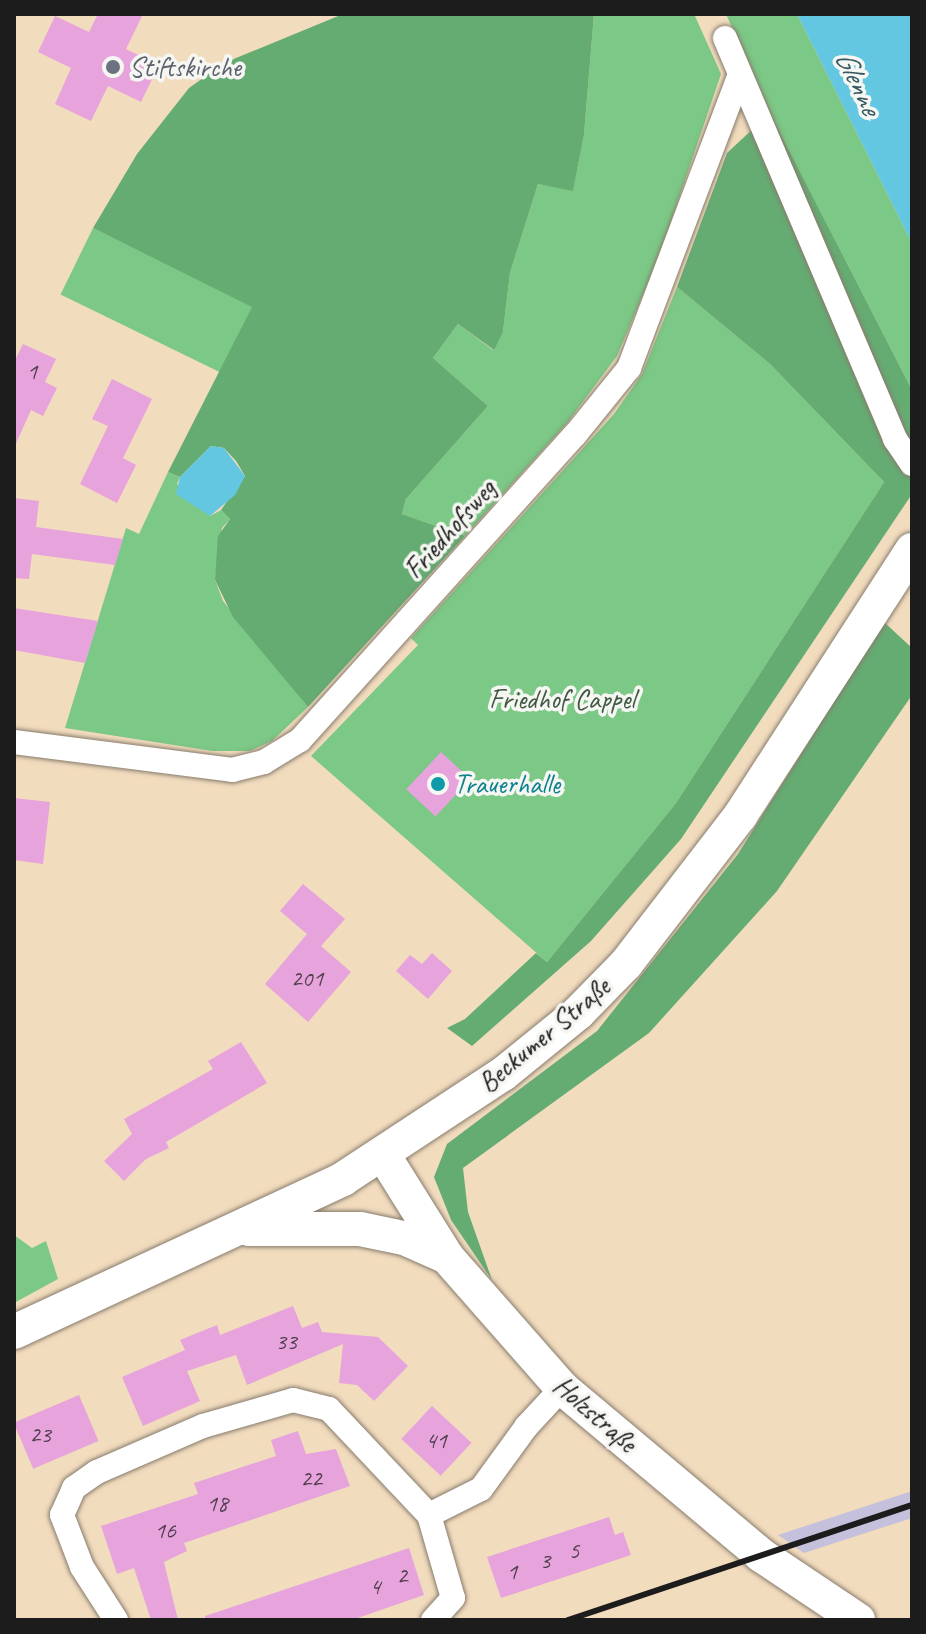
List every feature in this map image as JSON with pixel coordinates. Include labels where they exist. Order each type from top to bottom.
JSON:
[{"type":"main road","name":"Beckumer Straße","points":[[14,1332],[240,1229],[384,1156],[503,1074],[626,964],[740,816],[912,550]]},
{"type":"main road","name":"Holzstraße","points":[[384,1156],[447,1257],[562,1388],[761,1555],[858,1620]]},
{"type":"main road","points":[[240,1229],[360,1229],[404,1238],[447,1257]]},
{"type":"street","points":[[725,38],[895,439],[912,464]]},
{"type":"street","name":"Friedhofsweg","points":[[14,742],[232,770],[264,762],[300,740],[575,435],[629,368],[739,77]]},
{"type":"street","points":[[429,1515],[481,1489],[526,1427],[562,1388]]},
{"type":"street","points":[[116,1620],[82,1567],[62,1515],[74,1488],[97,1472],[203,1426],[293,1400],[329,1409],[429,1515],[453,1598],[433,1620]]},
{"type":"shaded area","points":[[912,1491],[912,1518],[804,1553],[778,1535]]},
{"type":"green space","points":[[343,14],[594,14],[584,135],[573,191],[538,184],[510,273],[503,332],[494,350],[458,324],[433,358],[488,406],[406,499],[402,514],[465,536],[308,707],[233,617],[215,580],[218,536],[230,519],[221,510],[245,476],[224,448],[211,446],[180,477],[168,472],[252,307],[93,228],[137,154],[189,88],[224,63]]},
{"type":"green space","points":[[594,14],[695,16],[721,74],[659,257],[617,356],[567,423],[465,536],[402,514],[406,499],[488,406],[433,358],[458,324],[493,350],[503,332],[510,273],[538,184],[573,190],[584,135]]},
{"type":"green space","points":[[726,14],[797,14],[912,243],[912,390],[770,113]]},
{"type":"green space","points":[[770,113],[912,390],[912,494],[681,839],[591,941],[472,1046],[447,1028],[465,1019],[536,953],[547,962],[676,803],[884,482],[770,364],[677,287],[727,153]]},
{"type":"green space","points":[[93,228],[253,306],[221,373],[61,295]]},
{"type":"green space","name":"Friedhof Cappel","points":[[677,287],[770,364],[884,482],[676,803],[547,962],[311,756],[418,645],[411,638],[614,414],[642,374]]},
{"type":"green space","points":[[168,472],[180,477],[177,484],[210,516],[221,510],[230,519],[222,528],[215,580],[223,601],[308,707],[272,741],[250,751],[212,751],[65,728],[126,528],[139,534]]},
{"type":"green space","points":[[884,622],[912,648],[912,695],[777,891],[649,1033],[463,1168],[468,1212],[492,1280],[451,1220],[434,1177],[447,1144],[597,1031],[738,854]]},
{"type":"green space","points":[[14,1235],[32,1248],[46,1241],[58,1279],[14,1303]]},
{"type":"water","name":"Glenne","points":[[797,14],[912,14],[912,243]]},
{"type":"water","points":[[211,446],[224,448],[245,476],[235,495],[210,516],[176,494],[180,477]]},
{"type":"building","name":"Stiftskirche","points":[[98,14],[143,14],[126,49],[159,65],[141,102],[108,86],[91,121],[55,104],[71,68],[38,52],[55,16],[89,32]]},
{"type":"building","points":[[23,344],[56,359],[45,382],[57,388],[43,416],[31,410],[14,448],[14,362]]},
{"type":"building","points":[[112,379],[152,399],[123,458],[136,465],[117,503],[80,484],[108,426],[92,419]]},
{"type":"building","points":[[14,498],[39,501],[36,527],[123,539],[115,565],[32,554],[29,579],[14,578]]},
{"type":"building","points":[[14,608],[98,621],[85,663],[14,650]]},
{"type":"building","name":"Trauerhalle","points":[[441,752],[470,779],[435,817],[406,789]]},
{"type":"building","points":[[14,798],[50,802],[43,864],[14,860]]},
{"type":"building","points":[[303,884],[345,919],[321,946],[351,972],[308,1022],[265,984],[307,934],[280,911]]},
{"type":"building","points":[[432,953],[452,971],[428,999],[396,971],[410,955],[422,964]]},
{"type":"building","points":[[241,1042],[267,1083],[166,1142],[169,1148],[146,1159],[124,1181],[104,1161],[132,1134],[124,1119],[213,1069],[208,1061]]},
{"type":"building","points":[[293,1306],[302,1328],[318,1322],[322,1332],[378,1337],[408,1366],[374,1401],[357,1385],[339,1383],[343,1344],[247,1385],[236,1355],[187,1371],[200,1401],[143,1426],[122,1377],[185,1350],[180,1340],[217,1325],[220,1335]]},
{"type":"building","points":[[79,1395],[99,1441],[33,1469],[14,1423]]},
{"type":"building","points":[[432,1406],[471,1443],[441,1476],[401,1439]]},
{"type":"building","points":[[298,1431],[306,1454],[336,1449],[350,1486],[184,1543],[187,1551],[164,1562],[178,1620],[151,1620],[134,1568],[117,1574],[101,1526],[198,1494],[194,1483],[276,1456],[271,1440]]},
{"type":"building","points":[[609,1517],[615,1535],[623,1532],[631,1555],[501,1598],[487,1557]]},
{"type":"building","points":[[409,1548],[424,1595],[352,1620],[205,1620],[205,1616]]},
{"type":"railway","points":[[568,1620],[912,1505]]},
{"type":"place","name":"Stiftskirche","points":[[113,67]]},
{"type":"place","name":"Trauerhalle","points":[[438,784]]}]
